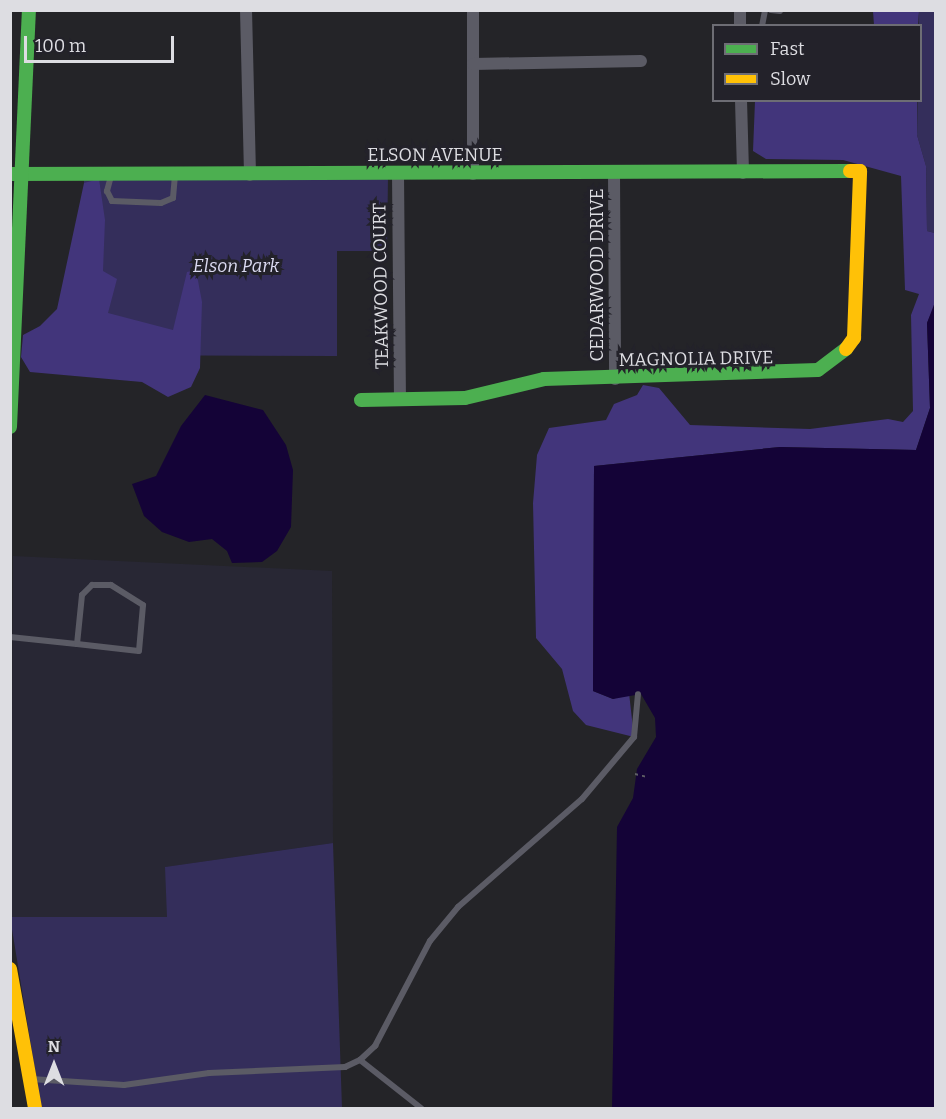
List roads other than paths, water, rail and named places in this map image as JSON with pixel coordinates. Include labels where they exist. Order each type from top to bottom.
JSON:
[{"type":"street","points":[[10,427],[16,175],[29,10]]},
{"type":"street","points":[[246,10],[250,175]]},
{"type":"street","points":[[473,10],[473,174]]},
{"type":"street","points":[[473,64],[641,61]]},
{"type":"street","points":[[741,102],[743,172]]},
{"type":"street","name":"ELSON AVENUE","points":[[16,175],[860,171]]},
{"type":"street","name":"MAGNOLIA DRIVE","points":[[361,400],[465,398],[544,379],[797,374],[818,370],[840,357],[854,338],[860,171]]},
{"type":"street","name":"CEDARWOOD DRIVE","points":[[614,172],[615,379]]},
{"type":"street","name":"TEAKWOOD COURT","points":[[398,173],[400,399]]},
{"type":"street","points":[[10,969],[35,1108]]},
{"type":"lane","points":[[771,10],[780,11]]},
{"type":"lane","points":[[111,176],[107,191],[112,201],[161,203],[173,198],[175,176]]},
{"type":"lane","points":[[10,637],[139,651],[143,605],[111,585],[92,585],[82,595],[77,644]]},
{"type":"lane","points":[[30,1079],[124,1085],[209,1073],[345,1066],[360,1060],[375,1046],[430,942],[458,907],[582,798],[634,737],[638,694]]},
{"type":"lane","points":[[360,1060],[421,1108]]},
{"type":"park label","name":"Elson Park","points":[[236,266]]}]
